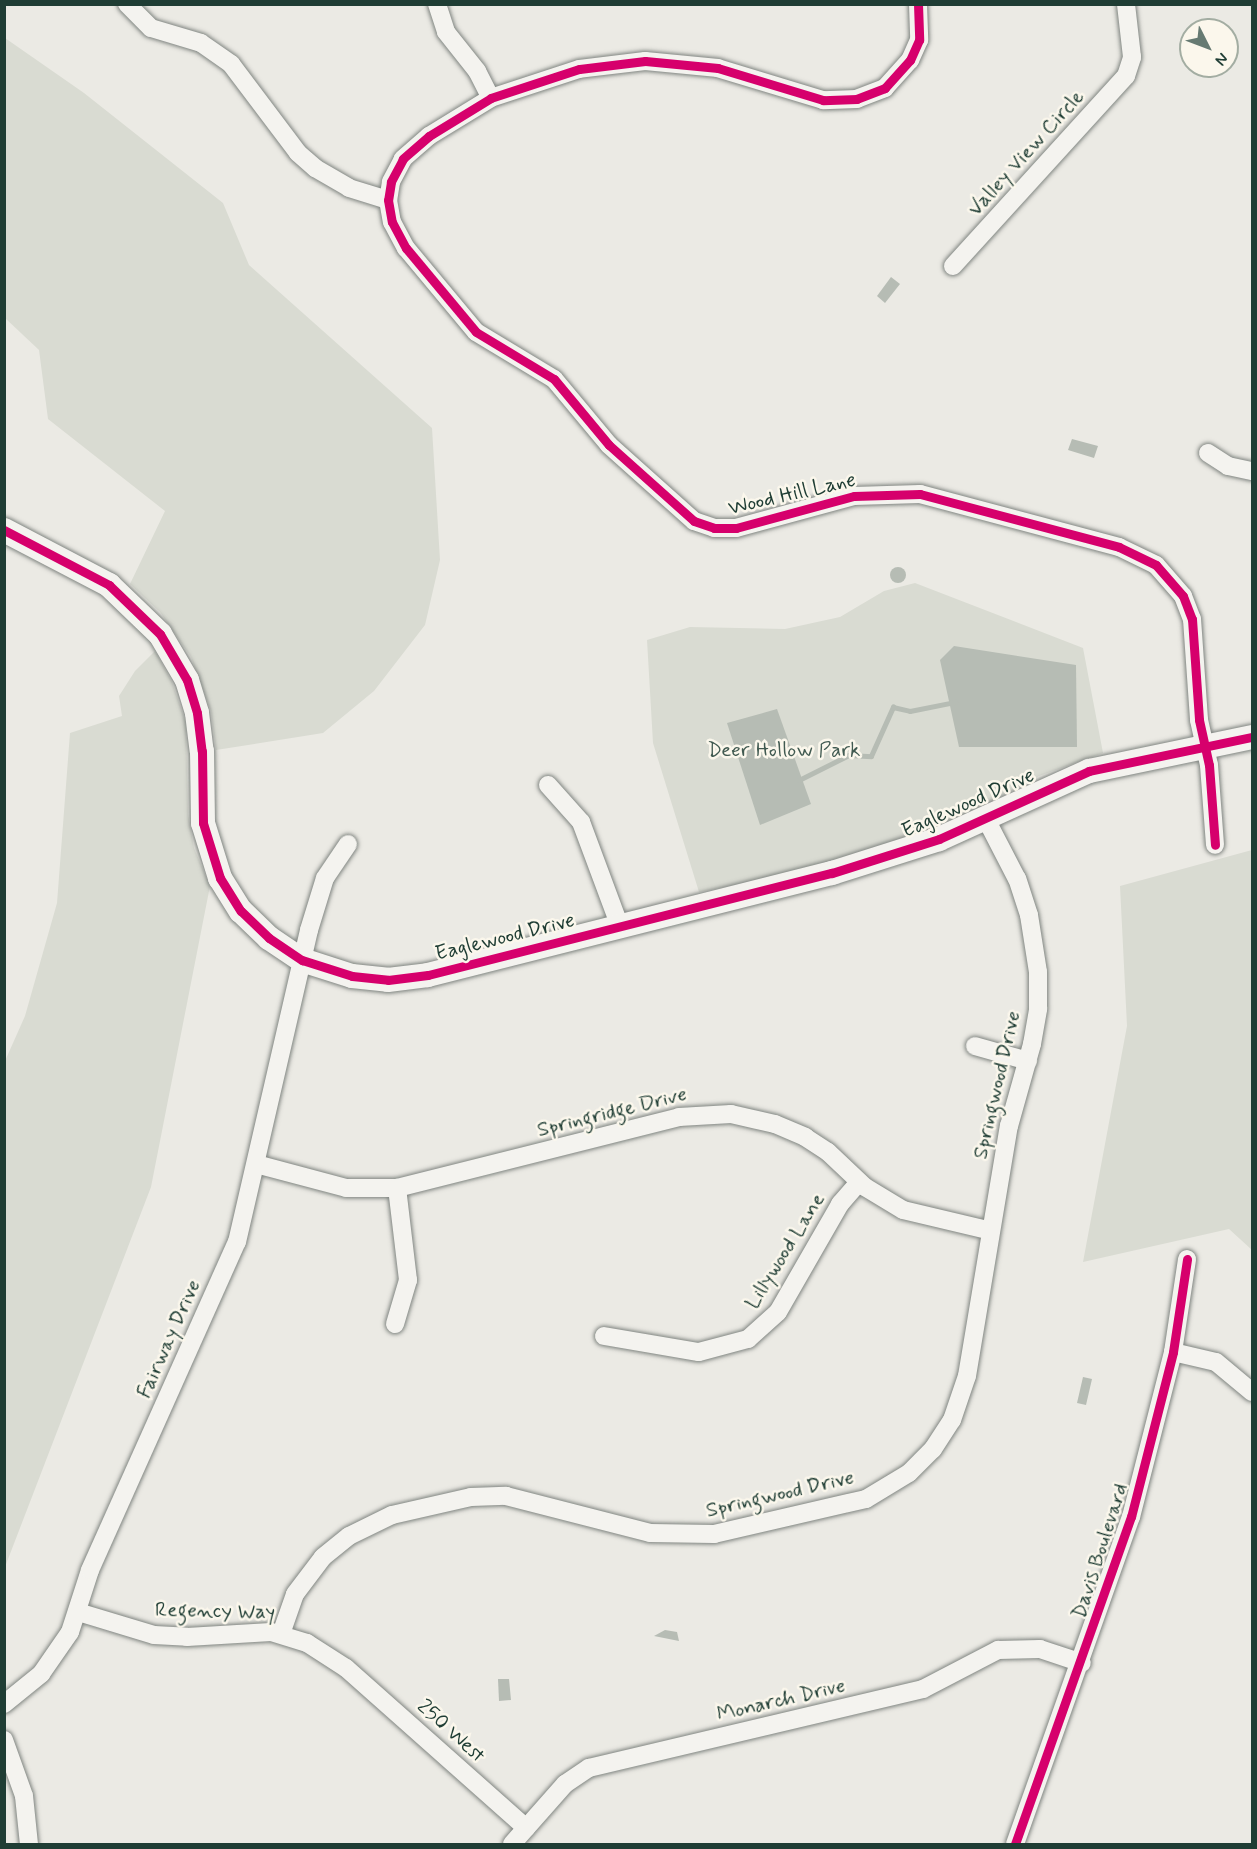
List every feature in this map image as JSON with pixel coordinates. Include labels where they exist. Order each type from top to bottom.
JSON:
[{"type":"main road","name":"Eaglewood Drive","points":[[4,530],[109,585],[160,634],[187,680],[197,713],[202,751],[203,823],[220,878],[255,926],[302,960],[352,976],[408,979],[897,855],[1089,771],[1204,744],[1252,737]]},
{"type":"street","points":[[127,4],[151,28],[201,43],[231,64],[298,153],[315,168],[349,188],[388,200],[396,169],[411,150],[491,98],[579,69],[645,61],[718,68],[823,100],[857,99],[885,88],[910,60],[919,40],[918,4]]},
{"type":"street","points":[[437,4],[446,32],[477,71],[491,98]]},
{"type":"street","name":"Valley View Circle","points":[[953,266],[1130,68],[1126,4]]},
{"type":"street","name":"Wood Hill Lane","points":[[388,200],[398,237],[476,332],[554,379],[609,445],[694,521],[714,528],[736,528],[854,496],[905,493],[938,497],[1145,558],[1166,574],[1189,608],[1215,845]]},
{"type":"street","points":[[1208,453],[1228,466],[1252,471]]},
{"type":"street","points":[[548,785],[581,822],[620,927]]},
{"type":"street","name":"Springwood Drive","points":[[280,1634],[295,1594],[323,1557],[356,1531],[392,1515],[471,1497],[506,1496],[539,1502],[627,1529],[694,1535],[752,1527],[848,1504],[881,1491],[909,1473],[933,1449],[959,1403],[1009,1126],[1028,1061],[1039,992],[1033,933],[1017,879],[985,817]]},
{"type":"street","name":"Fairway Drive","points":[[4,1704],[28,1687],[51,1662],[78,1612],[90,1570],[237,1242],[302,960],[325,878],[348,844]]},
{"type":"street","points":[[975,1046],[1028,1061]]},
{"type":"street","name":"Springridge Drive","points":[[256,1164],[346,1188],[397,1188],[706,1113],[746,1116],[790,1130],[828,1152],[859,1182],[910,1213],[991,1231]]},
{"type":"street","name":"Lillywood Lane","points":[[604,1336],[699,1352],[748,1339],[778,1312],[840,1204],[859,1182]]},
{"type":"street","points":[[395,1324],[408,1281],[397,1188]]},
{"type":"street","name":"Davis Boulevard","points":[[1015,1845],[1082,1663],[1134,1507],[1173,1352],[1187,1259]]},
{"type":"street","points":[[1173,1352],[1216,1362],[1252,1392]]},
{"type":"street","name":"Regency Way","points":[[78,1612],[162,1635],[280,1634],[320,1649],[346,1668]]},
{"type":"street","name":"Monarch Drive","points":[[512,1845],[565,1784],[598,1766],[923,1689],[998,1650],[1040,1649],[1082,1663]]},
{"type":"street","name":"250 West","points":[[346,1668],[526,1828]]},
{"type":"street","points":[[4,1740],[24,1796],[29,1845]]},
{"type":"green space","points":[[5,38],[84,93],[223,203],[249,265],[432,428],[440,560],[425,625],[374,691],[323,733],[216,750],[211,711],[191,657],[160,612],[130,584],[165,511],[48,419],[39,350],[5,318]]},
{"type":"green space","name":"Deer Hollow Park","points":[[915,583],[1083,648],[1103,753],[1039,776],[983,807],[892,847],[812,870],[699,892],[653,743],[647,640],[690,627],[785,629],[840,617],[884,591]]},
{"type":"green space","points":[[155,651],[172,682],[186,723],[188,814],[194,848],[210,886],[151,1187],[5,1567],[5,1061],[25,1016],[57,903],[70,733],[122,716],[119,696],[135,671]]},
{"type":"green space","points":[[1252,850],[1252,1250],[1229,1229],[1083,1262],[1127,1026],[1120,886]]},
{"type":"shaded area","points":[[891,277],[900,284],[885,303],[877,296]]},
{"type":"shaded area","points":[[1072,439],[1098,446],[1094,458],[1068,450]]},
{"type":"shaded area","points":[[895,567],[901,567],[906,575],[904,581],[895,583],[890,578],[890,572]]},
{"type":"shaded area","points":[[954,646],[1076,665],[1077,747],[959,747],[940,660]]},
{"type":"shaded area","points":[[777,709],[811,804],[760,825],[727,723]]},
{"type":"shaded area","points":[[1083,1377],[1092,1379],[1086,1405],[1077,1403]]},
{"type":"shaded area","points":[[665,1630],[677,1632],[679,1641],[654,1636]]},
{"type":"shaded area","points":[[498,1679],[509,1679],[511,1700],[499,1701]]},
{"type":"waterway","points":[[799,780],[849,755],[871,756],[893,707],[910,711],[955,702]]},
{"type":"cycle path","points":[[918,4],[919,40],[910,60],[885,88],[857,99],[823,100],[718,68],[645,61],[579,69],[491,98],[429,136],[403,159],[391,182],[388,200],[392,222],[406,248],[476,332],[554,379],[609,445],[694,521],[714,528],[736,528],[854,496],[920,494],[1119,547],[1156,565],[1183,596],[1192,619],[1199,720],[1209,765],[1215,845]]},
{"type":"cycle path","points":[[4,530],[109,585],[160,634],[187,680],[197,713],[202,751],[203,823],[220,878],[241,911],[269,938],[302,960],[352,976],[388,980],[428,975],[832,873],[939,839],[1089,771],[1252,737]]},
{"type":"cycle path","points":[[1015,1844],[1131,1517],[1173,1352],[1187,1259]]}]
